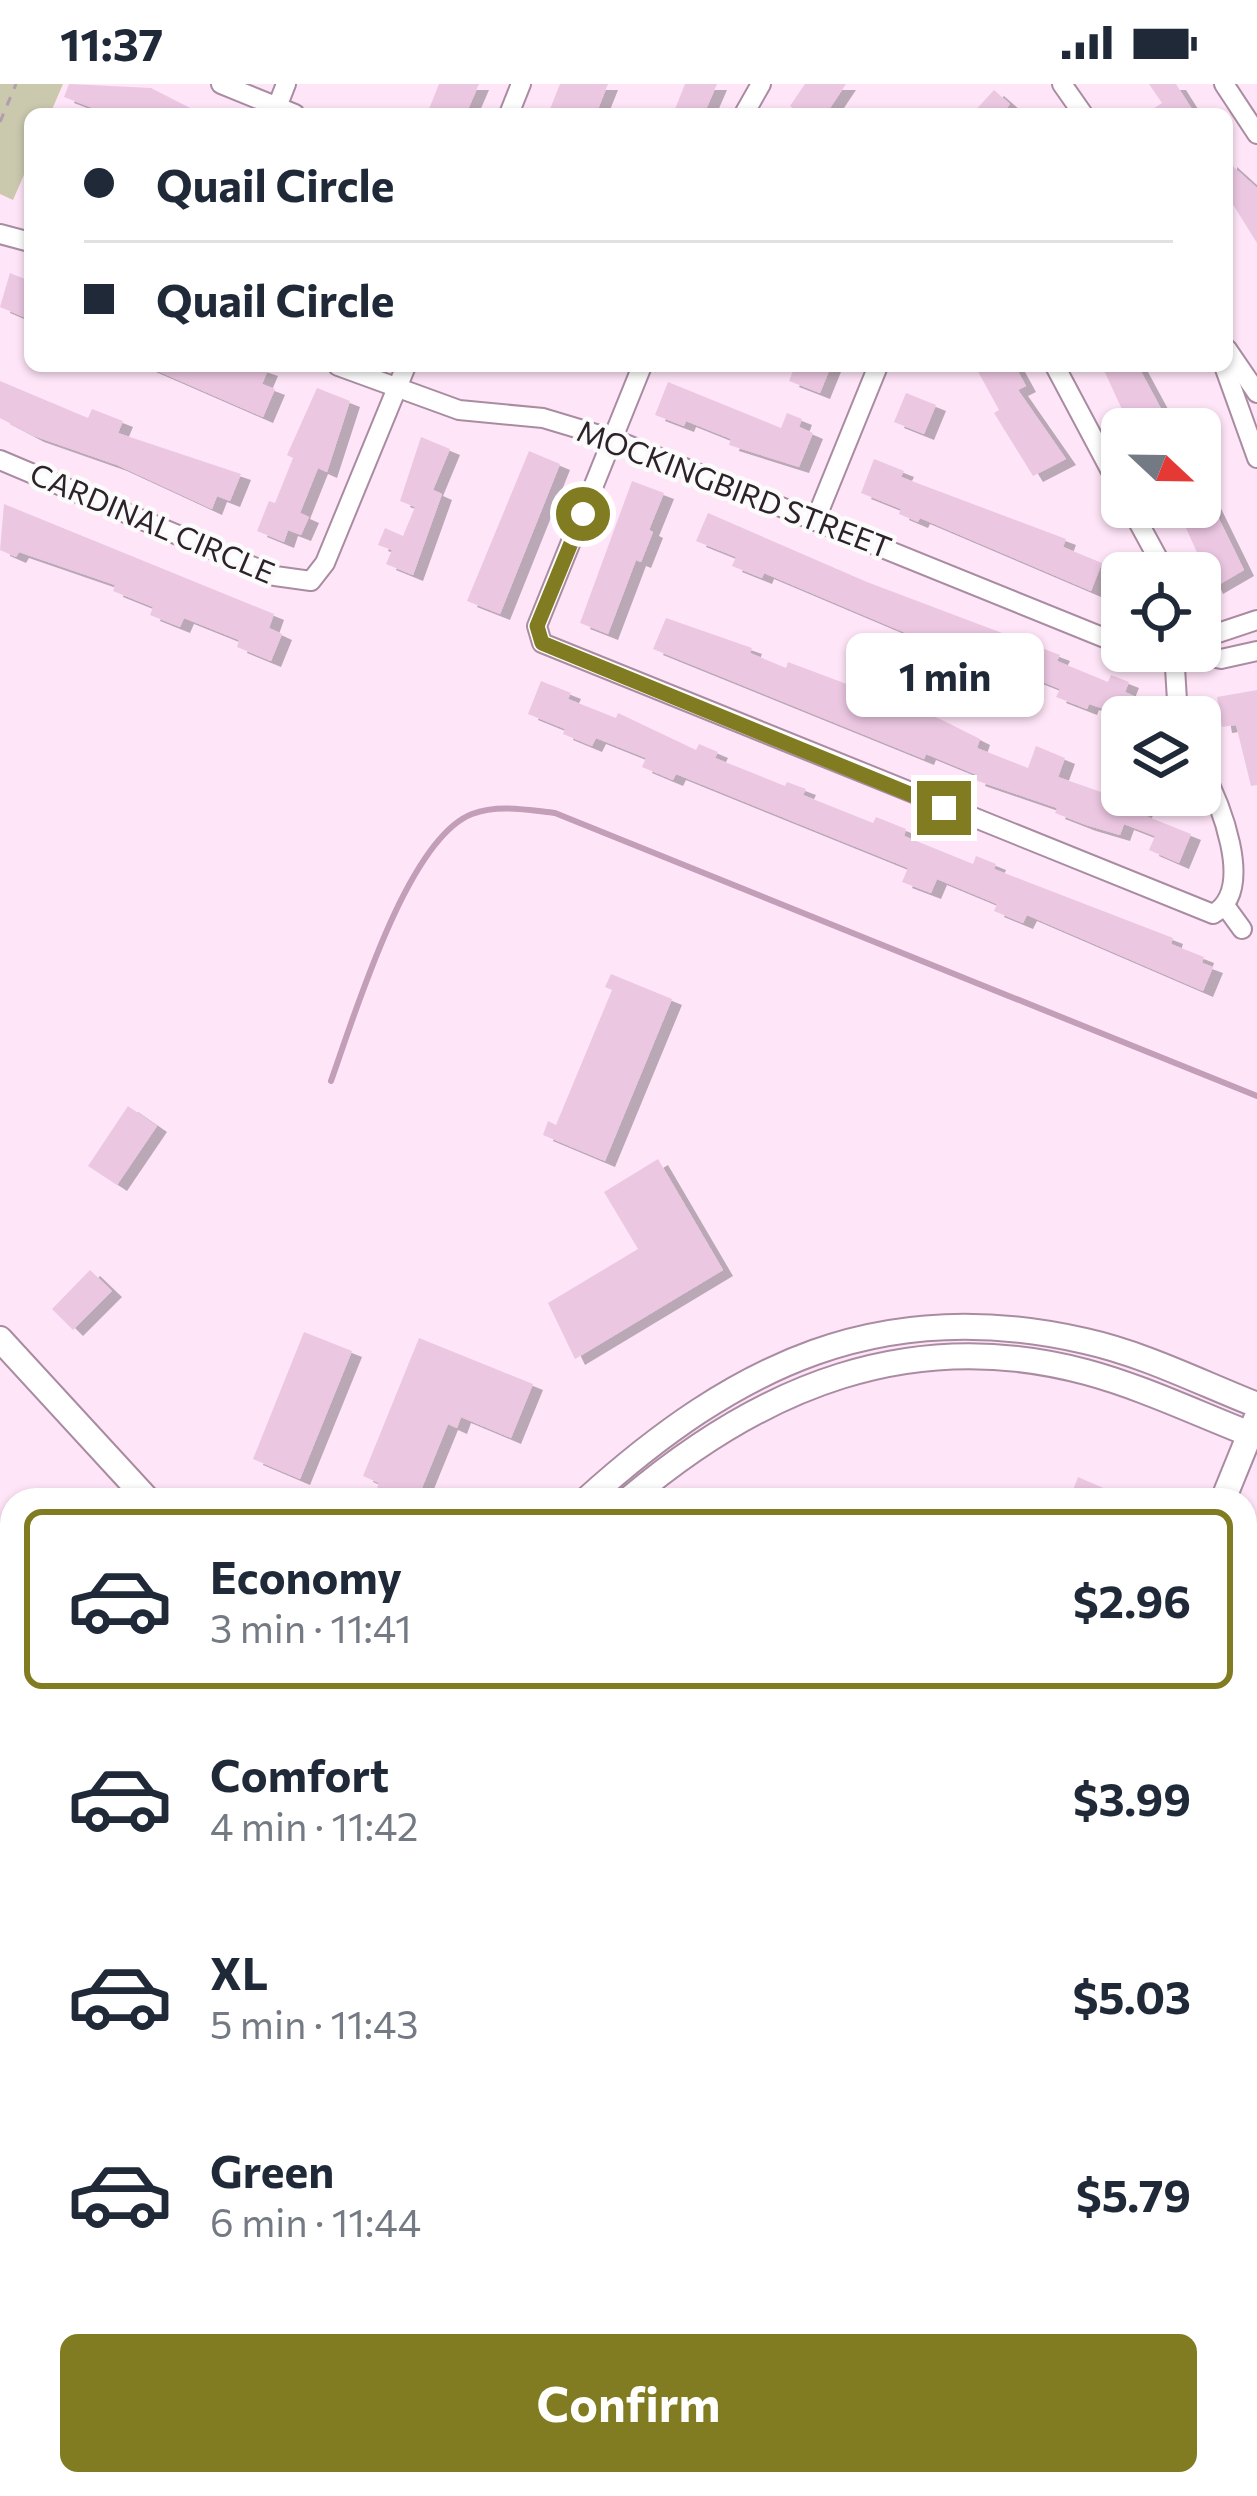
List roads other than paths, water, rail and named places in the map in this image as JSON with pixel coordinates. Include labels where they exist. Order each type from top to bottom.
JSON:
[{"type":"main road","points":[[599,1488],[692,1412],[790,1357],[834,1342],[927,1327],[987,1326],[1084,1340],[1257,1405]]},
{"type":"main road","points":[[0,1339],[137,1488]]},
{"type":"main road","points":[[642,1488],[724,1426],[827,1377],[960,1357],[1084,1372],[1254,1429],[1227,1488]]},
{"type":"street","points":[[221,84],[281,108]]},
{"type":"street","points":[[1224,84],[1257,134]]},
{"type":"street","points":[[1233,358],[1257,393]]},
{"type":"street","name":"MOCKINGBIRD STREET","points":[[353,372],[459,410],[543,418],[613,439],[1101,637]]},
{"type":"street","points":[[397,390],[404,372]]},
{"type":"street","points":[[640,372],[537,626],[542,643],[1204,913],[1226,907],[1237,889],[1237,854],[1221,807]]},
{"type":"street","points":[[815,521],[876,372]]},
{"type":"street","points":[[1058,372],[1101,453]]},
{"type":"street","points":[[1226,372],[1257,458]]},
{"type":"street","name":"CARDINAL CIRCLE","points":[[0,460],[275,576],[304,583],[325,563],[397,390]]},
{"type":"street","points":[[1221,633],[1257,620]]},
{"type":"street","points":[[1221,659],[1257,651]]},
{"type":"street","points":[[1226,907],[1241,929]]},
{"type":"street","points":[[649,1445],[668,1467]]},
{"type":"street","points":[[625,1465],[634,1488]]},
{"type":"waterway","points":[[331,1081],[386,933],[426,857],[448,830],[472,814],[513,809],[555,813],[1257,1096]]}]
